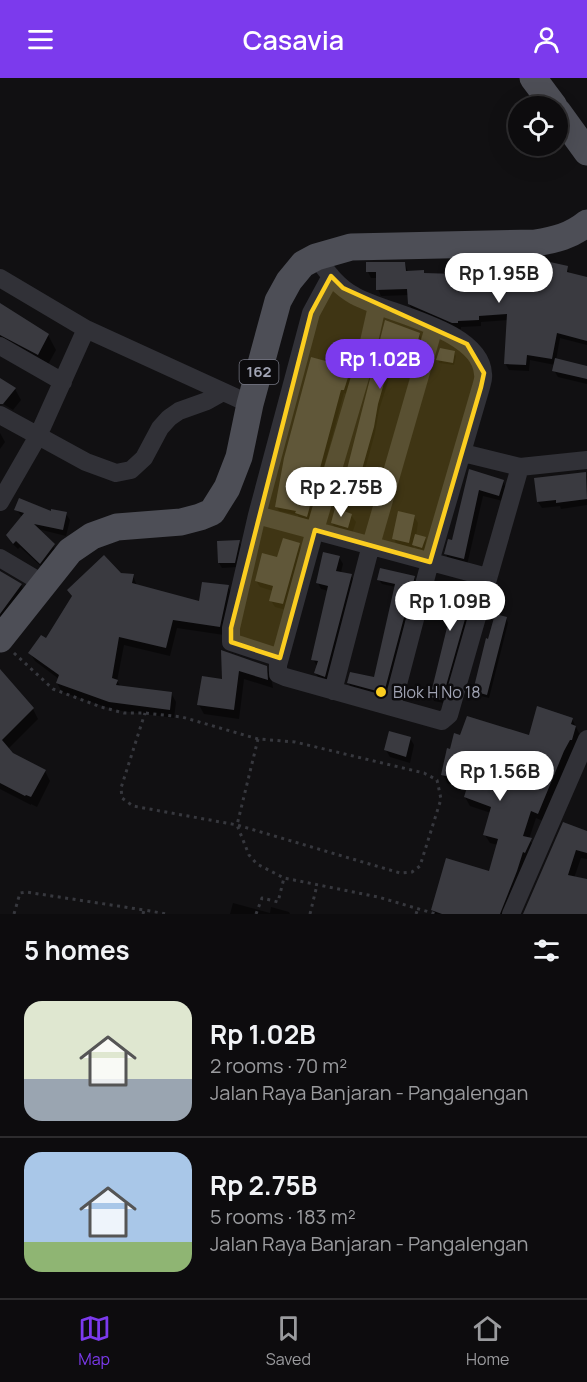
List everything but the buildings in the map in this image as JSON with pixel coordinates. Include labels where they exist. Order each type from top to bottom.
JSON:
[{"type":"main road","points":[[533,78],[546,96]]},
{"type":"main road","points":[[568,126],[587,152]]},
{"type":"main road","name":"162","points":[[4,643],[44,584],[70,551],[92,536],[117,527],[181,522],[212,512],[227,489],[239,457],[250,404],[278,301],[289,281],[303,264],[323,267],[351,247],[535,243],[554,240],[576,232],[587,224]]},
{"type":"street","points":[[280,658],[231,642],[231,628],[257,515],[323,267],[349,292],[377,306],[434,327],[467,344],[478,357],[483,373],[482,387],[430,562],[392,707]]},
{"type":"street","points":[[0,278],[86,329],[250,404]]},
{"type":"street","points":[[377,306],[364,364],[315,530],[280,658],[278,674],[442,721],[449,715],[520,467]]},
{"type":"street","points":[[333,691],[371,545],[434,327]]},
{"type":"street","points":[[2,492],[38,436],[86,329]]},
{"type":"street","points":[[0,346],[63,382]]},
{"type":"street","points":[[0,415],[87,462],[116,473],[131,470],[144,458],[160,428],[169,418],[179,411],[207,401],[223,392]]},
{"type":"street","points":[[463,453],[520,467],[587,460]]},
{"type":"street","points":[[257,515],[487,577]]},
{"type":"street","points":[[0,558],[44,584]]},
{"type":"street","points":[[511,914],[587,739]]},
{"type":"path","points":[[4,643],[53,689],[101,707],[124,713],[145,713],[182,717],[258,739],[295,742],[424,773],[437,780],[441,799],[420,866],[412,872],[400,873],[237,825],[133,806],[122,798],[121,788],[145,713]]},
{"type":"path","points":[[258,739],[237,825],[249,855],[257,864],[284,878],[378,897],[436,914]]},
{"type":"path","points":[[474,753],[507,762],[567,787]]},
{"type":"path","points":[[466,783],[496,794],[507,762]]},
{"type":"path","points":[[256,914],[262,898],[278,902],[284,878]]},
{"type":"path","points":[[310,914],[317,885]]},
{"type":"path","points":[[14,914],[20,893],[26,892],[167,914]]},
{"type":"path","points":[[416,914],[418,908]]},
{"type":"highlighted area","points":[[331,276],[343,288],[467,344],[484,373],[430,562],[315,530],[280,658],[231,642],[231,628],[311,313]]},
{"type":"place","name":"Blok H No 18","points":[[381,692]]}]
